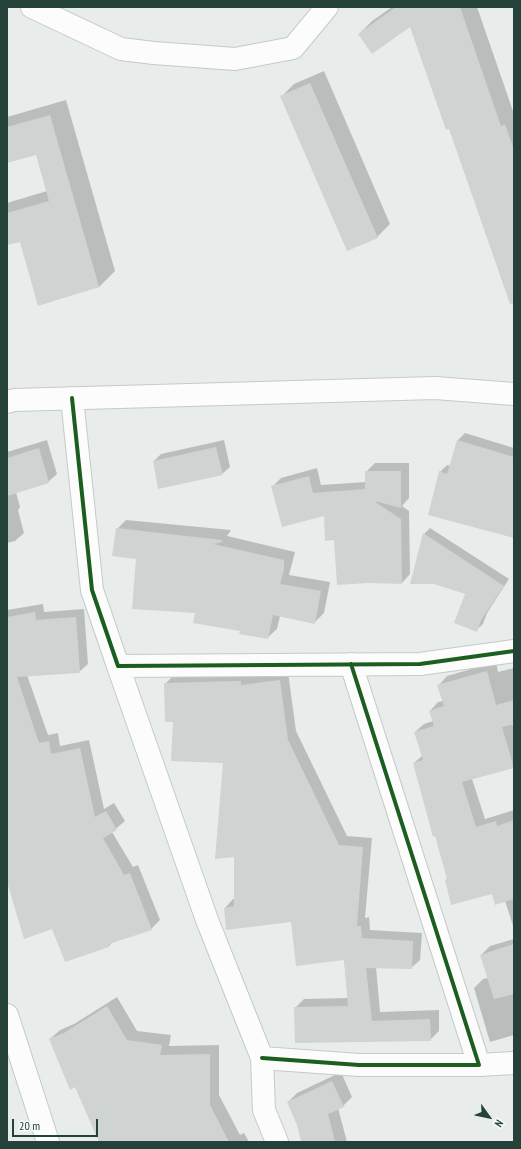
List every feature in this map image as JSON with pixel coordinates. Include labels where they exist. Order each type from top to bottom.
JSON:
[{"type":"street","points":[[32,7],[121,49],[235,59],[293,48],[327,7]]},
{"type":"street","points":[[7,402],[14,400],[72,398],[435,388],[514,394]]},
{"type":"street","points":[[72,398],[92,590],[207,920],[262,1058],[264,1110],[277,1142]]},
{"type":"street","points":[[118,666],[420,664],[514,651]]},
{"type":"street","points":[[351,664],[478,1065]]},
{"type":"street","points":[[7,1014],[48,1142]]},
{"type":"street","points":[[262,1058],[359,1064],[478,1065],[514,1063]]},
{"type":"building","points":[[396,7],[460,7],[501,126],[505,124],[514,150],[514,303],[510,304],[449,129],[446,130],[410,27],[372,54],[358,34]]},
{"type":"building","points":[[310,83],[378,238],[347,251],[280,96]]},
{"type":"building","points":[[50,115],[99,287],[38,306],[20,242],[7,245],[7,213],[49,201],[36,155],[7,163],[7,127]]},
{"type":"building","points":[[457,440],[514,457],[514,538],[428,515],[439,471],[447,474]]},
{"type":"building","points":[[216,447],[223,475],[158,489],[153,461]]},
{"type":"building","points":[[39,448],[49,483],[7,496],[7,458]]},
{"type":"building","points":[[365,471],[401,471],[401,508],[375,502],[401,519],[402,584],[368,583],[337,585],[334,540],[325,541],[324,516],[282,527],[271,486],[309,476],[313,493],[365,489]]},
{"type":"building","points":[[116,528],[222,540],[222,542],[213,544],[284,560],[284,570],[280,584],[321,591],[315,624],[273,615],[268,639],[239,634],[240,631],[193,623],[195,613],[132,609],[136,559],[112,556]]},
{"type":"building","points":[[423,533],[504,586],[481,620],[477,632],[454,623],[465,594],[434,584],[410,584]]},
{"type":"building","points":[[35,612],[36,620],[76,617],[80,673],[17,677],[39,743],[49,741],[51,754],[80,748],[95,817],[106,811],[117,830],[103,838],[124,875],[130,873],[152,930],[109,944],[109,947],[65,962],[52,929],[24,939],[7,882],[7,617]]},
{"type":"building","points":[[487,671],[496,705],[514,700],[514,724],[502,727],[514,768],[462,782],[476,827],[496,821],[497,826],[514,820],[514,899],[495,905],[492,894],[451,905],[445,880],[447,879],[435,836],[433,837],[413,763],[423,760],[414,732],[434,726],[429,711],[444,706],[437,685]]},
{"type":"building","points":[[280,680],[288,740],[339,845],[363,847],[357,926],[361,926],[362,938],[413,941],[412,969],[366,968],[372,1021],[430,1019],[431,1041],[295,1043],[294,1007],[348,1006],[344,960],[296,966],[291,922],[226,930],[224,908],[234,906],[234,857],[215,859],[223,763],[171,761],[173,722],[165,722],[164,683],[241,681],[241,685]]},
{"type":"building","points":[[514,944],[514,994],[494,999],[480,955]]},
{"type":"building","points":[[107,1006],[127,1040],[162,1045],[160,1055],[210,1054],[210,1105],[229,1142],[99,1142],[75,1087],[70,1090],[49,1039],[64,1033]]},
{"type":"building","points":[[332,1081],[344,1107],[328,1114],[335,1142],[301,1142],[297,1125],[287,1102]]},
{"type":"cycle path","points":[[72,398],[92,590],[118,666],[420,664],[514,651]]},
{"type":"cycle path","points":[[262,1058],[359,1065],[479,1065],[351,664]]}]
